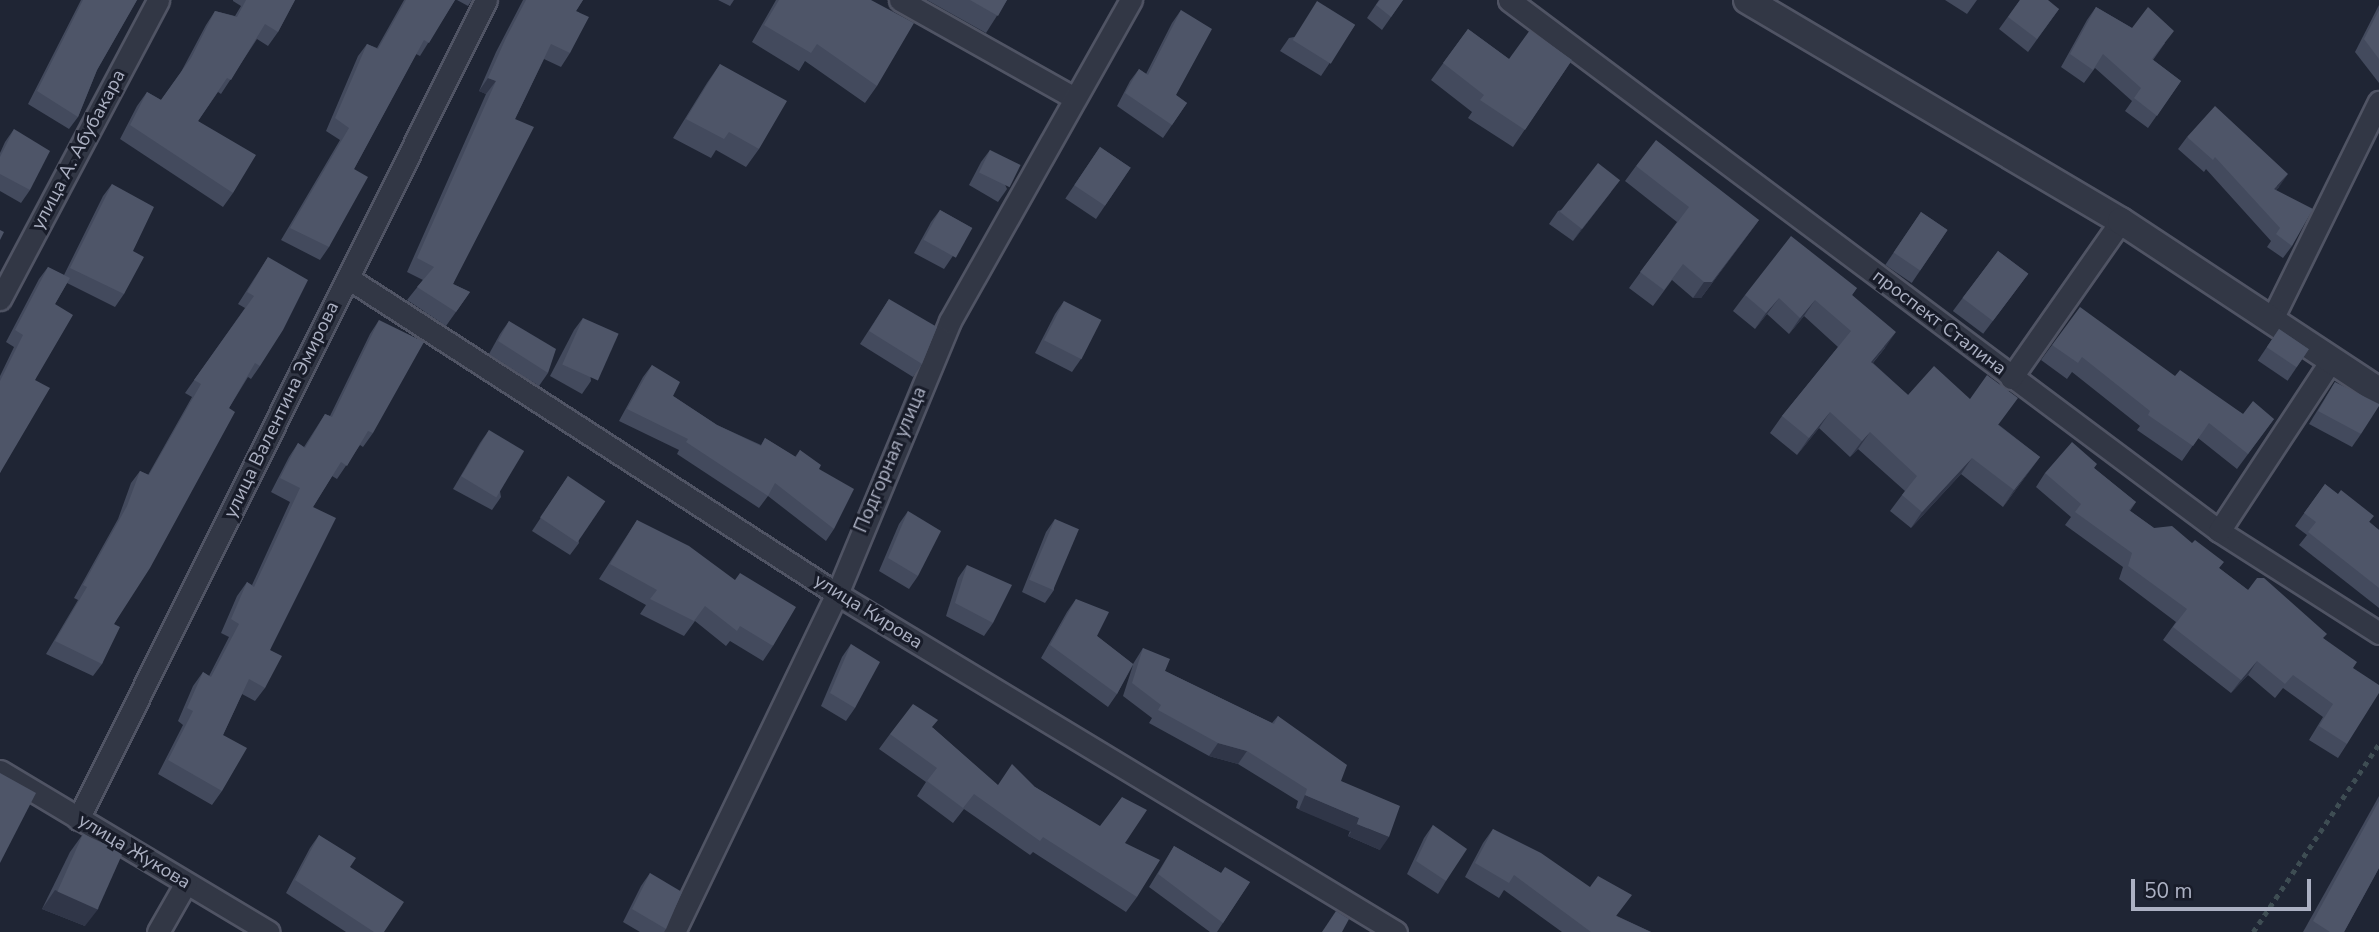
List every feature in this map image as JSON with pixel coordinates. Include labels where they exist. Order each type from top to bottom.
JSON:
[{"type":"street","name":"улица А. Абубакара","points":[[0,299],[158,0]]},
{"type":"street","name":"улица Валентина Эмирова","points":[[78,819],[486,0]]},
{"type":"street","points":[[900,0],[1073,97]]},
{"type":"street","name":"Подгорная улица","points":[[674,932],[836,594],[950,321],[1073,97],[1131,0]]},
{"type":"street","name":"проспект Сталина","points":[[1509,0],[2218,531],[2379,633]]},
{"type":"street","points":[[1747,0],[2121,220],[2273,317],[2330,362],[2379,391]]},
{"type":"street","points":[[2273,317],[2379,102]]},
{"type":"street","points":[[2011,378],[2121,220]]},
{"type":"street","name":"улица Кирова","points":[[348,278],[836,594],[1396,932]]},
{"type":"street","points":[[2218,531],[2330,362]]},
{"type":"street","name":"улица Жукова","points":[[0,771],[269,932]]},
{"type":"street","points":[[159,932],[186,883]]},
{"type":"path","points":[[2253,932],[2379,744]]},
{"type":"building","points":[[83,0],[137,0],[97,70],[78,117],[37,91]]},
{"type":"building","points":[[246,0],[295,0],[278,32],[265,24],[231,80],[227,78],[198,121],[256,155],[233,193],[130,125],[147,92],[161,100],[191,58],[215,11],[237,17]]},
{"type":"building","points":[[406,0],[455,0],[429,43],[424,40],[354,169],[368,177],[329,247],[290,228],[349,128],[335,118],[367,44],[378,49]]},
{"type":"building","points":[[526,0],[583,0],[576,11],[589,17],[570,53],[551,44],[515,119],[534,127],[453,284],[470,292],[456,312],[417,287],[434,267],[417,258],[496,81],[488,78]]},
{"type":"building","points":[[779,0],[871,0],[914,23],[877,86],[817,44],[811,53],[764,25]]},
{"type":"building","points":[[970,0],[1007,0],[998,16]]},
{"type":"building","points":[[1380,0],[1403,0],[1391,17],[1376,5]]},
{"type":"building","points":[[2020,0],[2048,0],[2059,9],[2037,39],[2008,17]]},
{"type":"building","points":[[1317,1],[1355,25],[1331,64],[1293,40]]},
{"type":"building","points":[[2096,7],[2132,28],[2148,7],[2174,31],[2152,59],[2181,81],[2157,116],[2134,98],[2141,88],[2103,54],[2093,70],[2070,54]]},
{"type":"building","points":[[1181,10],[1212,29],[1176,95],[1187,103],[1172,125],[1125,93],[1139,69],[1148,75]]},
{"type":"building","points":[[2379,10],[2379,59],[2364,39]]},
{"type":"building","points":[[1468,29],[1509,59],[1530,30],[1572,60],[1525,130],[1480,100],[1484,95],[1443,63]]},
{"type":"building","points":[[720,64],[787,101],[759,149],[729,132],[724,139],[686,119]]},
{"type":"building","points":[[2215,106],[2288,174],[2274,189],[2313,209],[2292,246],[2276,234],[2280,228],[2215,157],[2213,160],[2187,137]]},
{"type":"building","points":[[14,129],[50,151],[30,190],[0,174],[0,157]]},
{"type":"building","points":[[1656,140],[1759,220],[1712,282],[1704,282],[1683,264],[1664,290],[1640,272],[1689,207],[1636,166]]},
{"type":"building","points":[[1100,147],[1131,168],[1105,206],[1074,185]]},
{"type":"building","points":[[990,150],[1021,165],[1010,187],[979,172]]},
{"type":"building","points":[[1598,163],[1620,180],[1582,229],[1560,212]]},
{"type":"building","points":[[112,184],[154,207],[133,251],[144,257],[124,294],[70,268]]},
{"type":"building","points":[[940,210],[972,228],[956,258],[924,240]]},
{"type":"building","points":[[1921,212],[1948,230],[1920,271],[1894,253]]},
{"type":"building","points":[[1791,236],[1857,288],[1852,295],[1896,332],[1871,362],[1908,395],[1934,366],[1970,399],[1987,375],[2018,398],[1998,425],[2040,457],[2014,490],[1972,458],[1922,512],[1902,495],[1917,476],[1870,432],[1862,441],[1830,412],[1809,438],[1782,416],[1851,331],[1815,300],[1800,318],[1779,298],[1766,313],[1745,295]]},
{"type":"building","points":[[1998,251],[2028,274],[1993,321],[1962,298]]},
{"type":"building","points":[[268,257],[308,280],[283,330],[260,366],[255,363],[229,408],[235,412],[150,568],[114,624],[120,627],[102,664],[55,641],[87,587],[83,585],[127,506],[140,471],[149,475],[201,384],[194,380],[254,296],[247,292]]},
{"type":"building","points":[[48,267],[70,278],[55,304],[73,315],[35,380],[50,388],[0,473],[0,381],[23,335],[15,330]]},
{"type":"building","points":[[889,299],[937,327],[922,364],[869,331]]},
{"type":"building","points":[[1064,301],[1101,320],[1081,359],[1044,340]]},
{"type":"building","points":[[2080,307],[2175,376],[2180,370],[2243,414],[2253,401],[2274,419],[2248,454],[2209,423],[2193,446],[2148,415],[2150,411],[2082,357],[2078,363],[2052,345]]},
{"type":"building","points":[[583,318],[619,334],[598,380],[562,365]]},
{"type":"building","points":[[379,320],[424,342],[373,433],[368,431],[347,466],[341,462],[313,507],[336,518],[270,650],[282,656],[265,688],[249,679],[223,735],[247,748],[222,791],[168,760],[193,711],[187,708],[203,672],[211,677],[239,624],[231,619],[247,582],[254,587],[300,488],[280,478],[298,443],[305,448],[325,414],[332,417]]},
{"type":"building","points":[[509,321],[556,349],[548,373],[498,341]]},
{"type":"building","points":[[2279,329],[2309,349],[2297,367],[2267,347]]},
{"type":"building","points":[[652,365],[680,382],[673,396],[717,425],[761,446],[765,438],[796,457],[800,450],[821,465],[819,469],[854,489],[834,529],[775,483],[768,496],[686,442],[688,439],[627,409]]},
{"type":"building","points":[[2335,382],[2379,404],[2361,434],[2318,411]]},
{"type":"building","points":[[489,430],[524,451],[496,497],[461,476]]},
{"type":"building","points":[[2072,442],[2097,464],[2094,468],[2136,502],[2129,510],[2154,528],[2172,526],[2192,543],[2195,540],[2224,562],[2219,568],[2248,590],[2257,578],[2264,578],[2327,634],[2323,638],[2357,662],[2353,668],[2379,685],[2379,693],[2347,744],[2319,726],[2333,704],[2293,675],[2285,684],[2257,661],[2241,680],[2173,627],[2187,609],[2128,566],[2132,553],[2075,512],[2081,504],[2045,473]]},
{"type":"building","points":[[568,476],[605,501],[577,543],[540,517]]},
{"type":"building","points":[[2325,484],[2338,494],[2341,490],[2374,516],[2369,522],[2379,530],[2379,588],[2308,532],[2316,522],[2304,513]]},
{"type":"building","points":[[908,511],[941,531],[918,576],[888,558]]},
{"type":"building","points":[[1055,519],[1079,529],[1053,590],[1029,580]]},
{"type":"building","points":[[637,520],[689,546],[735,580],[740,573],[796,607],[773,646],[740,626],[737,631],[705,606],[694,621],[650,599],[657,590],[610,564]]},
{"type":"building","points":[[967,565],[1012,585],[993,623],[955,603]]},
{"type":"building","points":[[1076,599],[1109,612],[1097,636],[1133,664],[1117,694],[1050,645]]},
{"type":"building","points":[[851,644],[880,662],[855,708],[830,693]]},
{"type":"building","points":[[1143,648],[1170,659],[1165,671],[1274,724],[1278,716],[1347,765],[1341,781],[1400,806],[1389,837],[1357,824],[1359,818],[1305,795],[1307,789],[1247,751],[1218,743],[1158,710],[1161,705],[1132,683]]},
{"type":"building","points":[[913,704],[938,720],[932,727],[998,785],[1012,764],[1035,787],[1100,826],[1122,797],[1147,810],[1125,843],[1160,860],[1137,897],[1043,837],[1040,841],[974,794],[963,808],[927,781],[937,768],[890,734]]},
{"type":"building","points":[[0,773],[36,793],[0,863]]},
{"type":"building","points":[[2379,801],[2379,868],[2344,932],[2330,932],[2313,921]]},
{"type":"building","points":[[1433,825],[1467,849],[1446,881],[1416,861]]},
{"type":"building","points":[[1493,829],[1541,853],[1590,887],[1598,876],[1632,895],[1616,916],[1651,932],[1591,932],[1514,875],[1509,883],[1475,863]]},
{"type":"building","points":[[83,834],[123,852],[98,909],[57,892]]},
{"type":"building","points":[[319,835],[356,858],[350,867],[404,902],[384,932],[374,932],[295,880]]},
{"type":"building","points":[[1174,846],[1221,873],[1225,867],[1250,882],[1223,923],[1158,874]]},
{"type":"building","points":[[650,873],[682,892],[666,929],[632,909]]},
{"type":"building","points":[[1336,911],[1349,919],[1342,932],[1322,932]]}]
